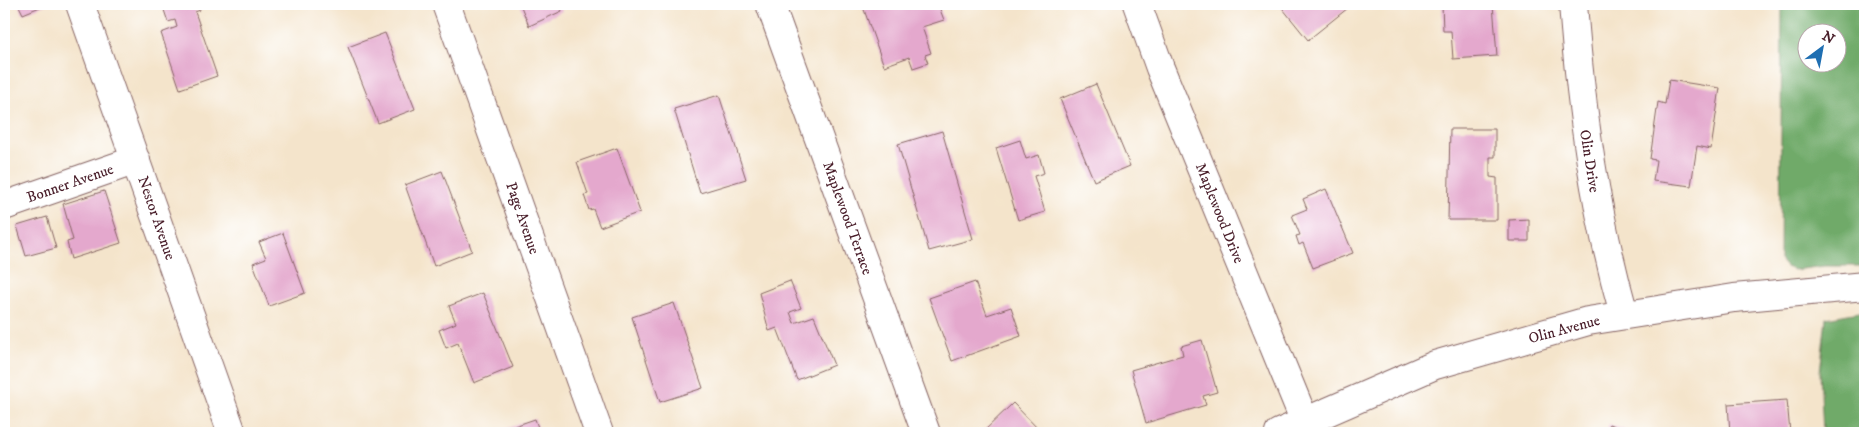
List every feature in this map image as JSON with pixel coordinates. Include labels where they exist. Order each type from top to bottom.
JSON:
[{"type":"street","name":"Nestor Avenue","points":[[80,4],[232,433]]},
{"type":"street","name":"Page Avenue","points":[[446,4],[599,433]]},
{"type":"street","name":"Maplewood Terrace","points":[[770,4],[926,433]]},
{"type":"street","name":"Maplewood Drive","points":[[1138,4],[1160,68],[1305,422]]},
{"type":"street","name":"Olin Drive","points":[[1573,4],[1580,95],[1592,180],[1606,250],[1624,314]]},
{"type":"street","name":"Bonner Avenue","points":[[4,206],[136,160]]},
{"type":"street","name":"Olin Avenue","points":[[1279,433],[1435,364],[1588,321],[1734,298],[1865,286]]},
{"type":"green space","points":[[1782,4],[1865,4],[1865,197],[1863,205],[1865,212],[1865,266],[1824,266],[1794,270],[1786,267],[1780,260]]},
{"type":"green space","points":[[1865,311],[1865,433],[1823,433],[1820,372],[1826,318]]},
{"type":"building","points":[[18,4],[47,4],[23,14]]},
{"type":"building","points":[[162,4],[198,4],[200,10],[195,12],[217,76],[180,89],[161,33],[177,27],[175,20],[168,22]]},
{"type":"building","points":[[520,4],[559,4],[562,11],[529,26]]},
{"type":"building","points":[[862,4],[910,4],[911,7],[921,4],[938,4],[944,20],[922,27],[931,53],[925,55],[928,63],[913,68],[909,57],[884,66]]},
{"type":"building","points":[[1279,4],[1353,4],[1308,40]]},
{"type":"building","points":[[1442,4],[1493,4],[1497,56],[1453,59],[1451,31],[1443,31]]},
{"type":"building","points":[[385,33],[415,109],[378,123],[348,47]]},
{"type":"building","points":[[1669,80],[1720,88],[1711,149],[1697,146],[1691,186],[1653,181],[1656,160],[1650,159],[1658,102],[1665,104]]},
{"type":"building","points":[[1096,84],[1130,166],[1094,181],[1060,99]]},
{"type":"building","points":[[719,95],[746,179],[700,193],[674,109]]},
{"type":"building","points":[[1450,129],[1495,129],[1495,157],[1490,157],[1490,177],[1497,178],[1497,220],[1448,220]]},
{"type":"building","points":[[942,131],[973,239],[929,251],[898,144]]},
{"type":"building","points":[[1020,140],[1026,159],[1039,155],[1044,173],[1034,176],[1045,212],[1018,220],[996,148]]},
{"type":"building","points":[[617,148],[640,212],[600,227],[593,209],[589,210],[584,195],[588,194],[577,162]]},
{"type":"building","points":[[442,171],[472,251],[434,266],[405,185]]},
{"type":"building","points":[[1326,189],[1353,253],[1313,268],[1303,243],[1299,245],[1296,236],[1300,235],[1292,215],[1307,209],[1303,199]]},
{"type":"building","points":[[104,191],[121,243],[71,259],[67,242],[73,240],[63,204]]},
{"type":"building","points":[[47,217],[56,248],[26,256],[17,226]]},
{"type":"building","points":[[1529,219],[1529,241],[1509,241],[1509,220]]},
{"type":"building","points":[[283,233],[305,293],[269,306],[253,263],[266,258],[259,242]]},
{"type":"building","points":[[790,281],[801,308],[790,312],[794,323],[814,316],[834,365],[797,380],[777,328],[769,331],[759,293]]},
{"type":"building","points":[[975,282],[987,315],[1011,307],[1021,336],[952,361],[929,298]]},
{"type":"building","points":[[483,293],[513,367],[474,383],[458,343],[446,348],[439,330],[456,323],[449,306]]},
{"type":"building","points":[[674,303],[703,388],[660,402],[632,317]]},
{"type":"building","points":[[1202,340],[1217,392],[1203,396],[1206,405],[1146,423],[1131,370],[1183,355],[1181,346]]},
{"type":"building","points":[[1787,400],[1790,433],[1730,433],[1728,404]]},
{"type":"building","points":[[1013,403],[1042,433],[982,433]]},
{"type":"building","points":[[535,419],[540,433],[494,433]]},
{"type":"building","points":[[1609,424],[1632,433],[1605,433]]}]
